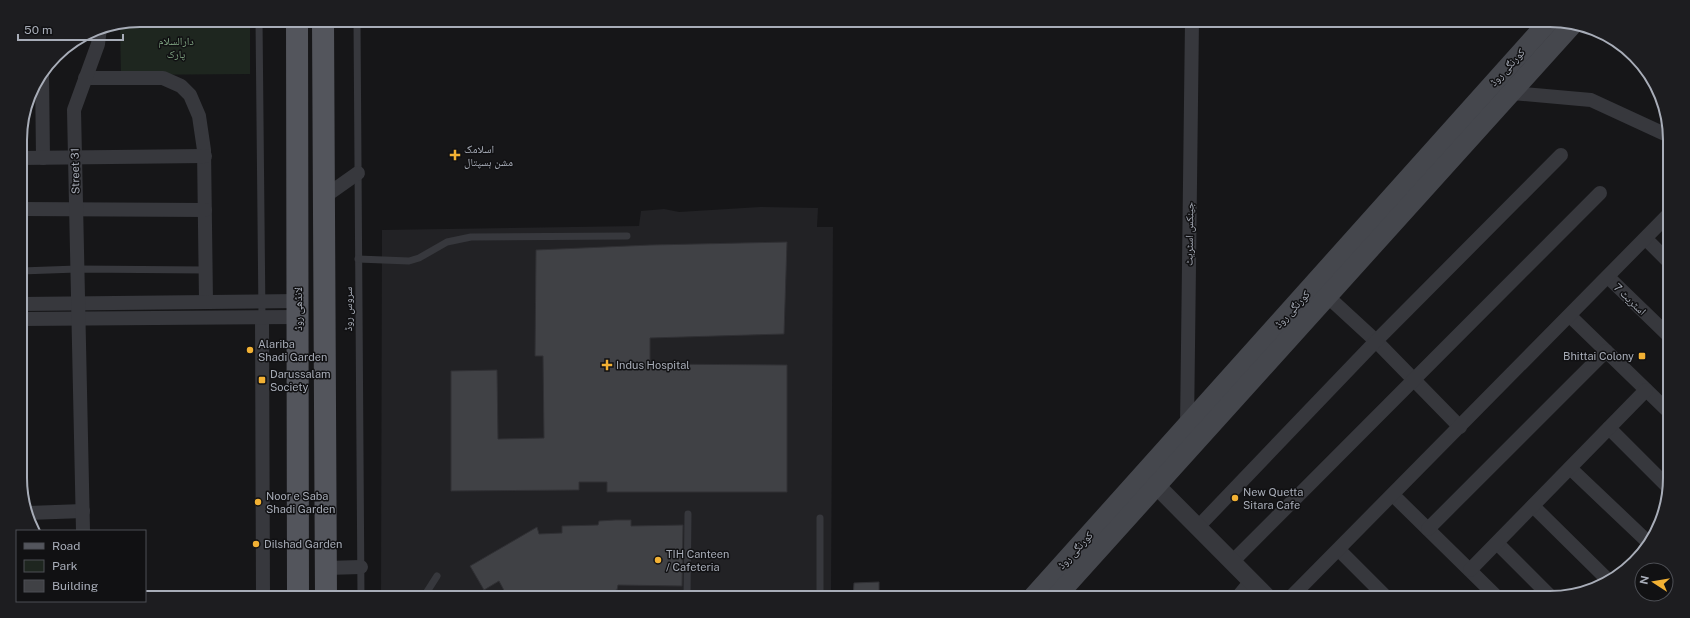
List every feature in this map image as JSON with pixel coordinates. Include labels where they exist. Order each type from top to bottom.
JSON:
[{"type":"main road","name":"لانڈھی روڈ","points":[[297,27],[298,591]]},
{"type":"main road","points":[[323,27],[326,591]]},
{"type":"main road","name":"کورنگی روڈ","points":[[1061,591],[1149,479],[1187,427],[1544,27]]},
{"type":"main road","name":"کورنگی روڈ","points":[[1039,591],[1149,479],[1189,448],[1569,29]]},
{"type":"main road","points":[[1477,101],[1491,116]]},
{"type":"street","name":"جینکس اسٹریٹ","points":[[1189,448],[1187,427],[1192,27]]},
{"type":"street","name":"Street 31","points":[[83,530],[77,318],[74,110],[98,44],[99,35]]},
{"type":"street","points":[[85,78],[163,78],[181,86],[190,95],[199,116],[204,156],[206,301]]},
{"type":"street","points":[[42,84],[43,158]]},
{"type":"street","points":[[1512,93],[1590,100],[1663,133]]},
{"type":"street","points":[[1197,528],[1376,341],[1561,155]]},
{"type":"street","points":[[27,158],[204,156]]},
{"type":"street","points":[[324,196],[358,173]]},
{"type":"street","points":[[1232,562],[1600,193]]},
{"type":"street","points":[[27,209],[205,210]]},
{"type":"street","points":[[1297,591],[1663,221]]},
{"type":"street","points":[[1646,239],[1663,256]]},
{"type":"street","name":"اسٹریٹ 7","points":[[1608,277],[1663,330]]},
{"type":"street","points":[[1326,295],[1376,341],[1460,427]]},
{"type":"street","points":[[27,304],[262,300],[298,309]]},
{"type":"street","points":[[27,319],[262,318],[298,309]]},
{"type":"street","points":[[1570,316],[1663,406]]},
{"type":"street","points":[[262,318],[263,591]]},
{"type":"street","points":[[1428,529],[1606,352]]},
{"type":"street","points":[[1470,570],[1646,390]]},
{"type":"street","points":[[1609,428],[1663,482]]},
{"type":"street","points":[[1570,468],[1645,539]]},
{"type":"street","points":[[1149,479],[1261,591]]},
{"type":"street","points":[[1394,494],[1491,591]]},
{"type":"street","points":[[1533,506],[1605,577]]},
{"type":"street","points":[[33,513],[83,511]]},
{"type":"street","points":[[1497,543],[1545,591]]},
{"type":"street","points":[[1339,550],[1380,591]]},
{"type":"street","points":[[326,568],[360,566]]},
{"type":"street","points":[[1243,591],[1251,582]]},
{"type":"lane","points":[[259,27],[262,318]]},
{"type":"lane","name":"سروس روڈ","points":[[357,27],[361,591]]},
{"type":"lane","points":[[358,259],[408,260],[419,258],[447,242],[471,237],[627,236]]},
{"type":"lane","points":[[27,271],[77,269],[205,270]]},
{"type":"lane","points":[[687,591],[688,514]]},
{"type":"lane","points":[[820,518],[820,591]]},
{"type":"lane","points":[[428,591],[437,576]]},
{"type":"shaded area","name":"Indus Hospital","points":[[760,207],[818,208],[817,227],[833,227],[831,591],[381,591],[382,230],[639,226],[641,211],[664,209],[679,212]]},
{"type":"green space","name":"دارالسلام پارک","points":[[132,27],[250,27],[250,74],[121,75],[120,29]]},
{"type":"building","points":[[787,242],[784,334],[650,338],[650,364],[787,365],[787,492],[607,492],[607,482],[579,482],[579,490],[451,491],[451,371],[497,370],[498,439],[544,438],[543,356],[535,356],[536,250],[651,245]]},
{"type":"building","points":[[631,520],[631,526],[683,525],[682,586],[618,585],[617,590],[614,591],[504,591],[499,581],[484,590],[470,566],[537,527],[539,534],[562,533],[562,526],[598,525],[599,521]]},
{"type":"building","points":[[879,582],[879,591],[853,591],[854,583]]},
{"type":"place","name":"اسلامک مشن ہسپتال","points":[[455,155]]},
{"type":"place","name":"Alariba Shadi Garden","points":[[250,350]]},
{"type":"place","name":"Bhittai Colony","points":[[1642,356]]},
{"type":"place","name":"Indus Hospital","points":[[607,365]]},
{"type":"place","name":"Darussalam Society","points":[[262,380]]},
{"type":"place","name":"New Quetta Sitara Cafe","points":[[1235,498]]},
{"type":"place","name":"Noor e Saba Shadi Garden","points":[[258,502]]},
{"type":"place","name":"Dilshad Garden","points":[[256,544]]},
{"type":"place","name":"TIH Canteen / Cafeteria","points":[[658,560]]}]
